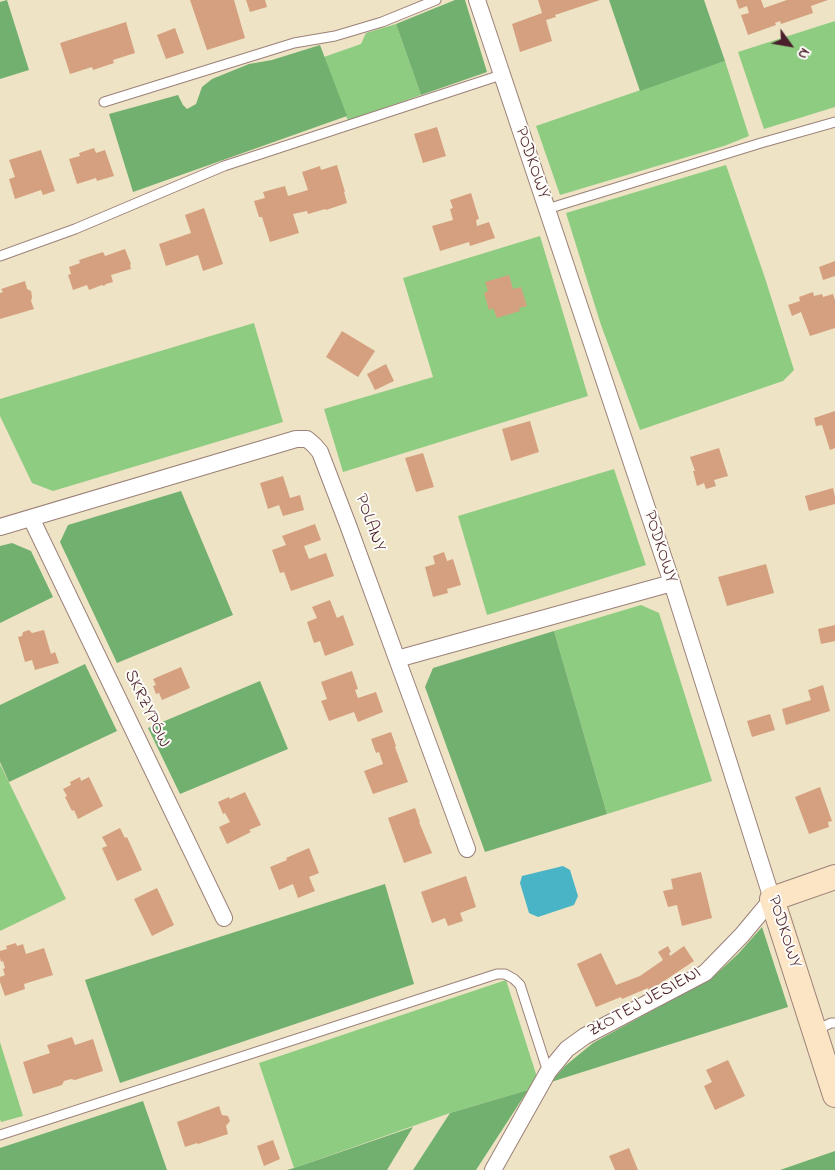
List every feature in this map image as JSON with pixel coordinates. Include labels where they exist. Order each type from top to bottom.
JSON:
[{"type":"street","name":"PODKOWY","points":[[477,0],[672,583],[772,899],[824,1027],[835,1096]]},
{"type":"street","name":"POLANY","points":[[0,528],[296,438],[307,439],[320,452],[467,849]]},
{"type":"street","name":"SKRZYPÓW","points":[[32,518],[224,918]]},
{"type":"street","points":[[397,659],[672,583]]},
{"type":"street","points":[[772,899],[835,877]]},
{"type":"street","name":"ZŁOTEJ JESIENI","points":[[493,1170],[548,1072],[567,1049],[585,1036],[705,972],[742,935],[772,899]]},
{"type":"lane","points":[[104,102],[294,43],[335,36],[382,22],[436,0]]},
{"type":"lane","points":[[0,256],[75,229],[224,166],[501,75]]},
{"type":"lane","points":[[547,209],[835,122]]},
{"type":"lane","points":[[0,1135],[497,974],[505,974],[520,985],[548,1072]]},
{"type":"green space","points":[[7,0],[29,70],[0,79],[0,2]]},
{"type":"green space","points":[[455,0],[465,0],[487,72],[421,95],[396,24]]},
{"type":"green space","points":[[609,0],[704,0],[725,61],[640,91]]},
{"type":"green space","points":[[835,21],[835,107],[764,129],[738,52]]},
{"type":"green space","points":[[396,24],[421,95],[348,121],[324,57],[361,44],[366,33]]},
{"type":"green space","points":[[320,45],[347,116],[133,192],[109,114],[178,95],[187,109],[196,104],[202,87],[212,79],[249,64],[272,60]]},
{"type":"green space","points":[[725,61],[749,136],[724,146],[560,195],[536,126]]},
{"type":"green space","points":[[726,165],[794,370],[783,381],[640,430],[601,325],[566,213]]},
{"type":"green space","points":[[540,236],[588,396],[343,472],[324,409],[433,377],[403,278]]},
{"type":"green space","points":[[254,323],[283,422],[53,491],[32,483],[0,416],[0,399]]},
{"type":"green space","points":[[614,469],[646,565],[487,615],[458,516]]},
{"type":"green space","points":[[181,491],[233,615],[117,663],[60,542],[68,525]]},
{"type":"green space","points":[[12,543],[31,551],[53,597],[0,623],[0,546]]},
{"type":"green space","points":[[641,605],[659,613],[712,781],[607,814],[554,631]]},
{"type":"green space","points":[[554,631],[607,814],[485,852],[425,687],[433,668]]},
{"type":"green space","points":[[85,664],[117,731],[9,782],[0,762],[0,705]]},
{"type":"green space","points":[[260,681],[288,749],[180,794],[148,728]]},
{"type":"green space","points":[[0,764],[66,899],[0,931]]},
{"type":"green space","points":[[385,884],[414,984],[120,1083],[85,980]]},
{"type":"green space","points":[[762,927],[788,1007],[551,1082],[565,1066],[593,1043],[713,977],[738,954]]},
{"type":"green space","points":[[506,980],[537,1077],[528,1090],[450,1113],[294,1168],[259,1063]]},
{"type":"green space","points":[[0,1042],[23,1116],[1,1122],[0,1119]]},
{"type":"green space","points":[[528,1090],[476,1170],[413,1170],[450,1113]]},
{"type":"green space","points":[[143,1101],[167,1170],[0,1170],[0,1148]]},
{"type":"green space","points":[[413,1127],[387,1170],[287,1170],[294,1168]]},
{"type":"green space","points":[[835,1151],[835,1170],[780,1170]]},
{"type":"water","points":[[563,866],[570,870],[578,896],[574,905],[538,917],[529,913],[520,883],[522,876]]},
{"type":"building","points":[[190,0],[234,0],[245,38],[207,50]]},
{"type":"building","points":[[246,0],[265,0],[267,7],[250,12]]},
{"type":"building","points":[[538,0],[600,0],[555,15],[556,17],[546,20],[552,41],[520,52],[512,24],[542,13]]},
{"type":"building","points":[[736,0],[761,0],[764,8],[787,0],[828,0],[811,6],[813,13],[781,24],[780,21],[775,23],[776,25],[748,35],[741,15],[749,13],[747,6],[739,9]]},
{"type":"building","points":[[126,22],[135,53],[113,60],[114,63],[93,70],[92,67],[70,74],[60,43]]},
{"type":"building","points":[[175,28],[184,53],[166,59],[157,35]]},
{"type":"building","points":[[437,127],[446,156],[423,163],[414,134]]},
{"type":"building","points":[[94,148],[96,153],[105,150],[114,176],[97,181],[96,178],[77,184],[69,159],[80,156],[79,153]]},
{"type":"building","points":[[41,150],[55,191],[43,195],[41,190],[15,199],[9,179],[15,177],[9,160]]},
{"type":"building","points":[[337,165],[347,203],[308,214],[307,211],[293,214],[299,233],[270,242],[262,217],[259,217],[254,201],[265,198],[263,192],[285,186],[288,196],[308,190],[302,172],[320,166],[321,170]]},
{"type":"building","points":[[471,193],[479,219],[476,220],[477,226],[489,222],[495,238],[470,246],[469,242],[440,251],[432,226],[453,220],[450,209],[453,208],[450,200]]},
{"type":"building","points":[[204,208],[223,264],[203,271],[198,255],[166,266],[159,244],[191,233],[185,215]]},
{"type":"building","points":[[125,249],[131,269],[111,275],[113,282],[104,286],[89,290],[87,285],[73,290],[68,275],[71,274],[69,267],[80,263],[79,260],[103,252],[105,256]]},
{"type":"building","points":[[835,261],[835,276],[823,280],[819,267]]},
{"type":"building","points":[[509,275],[513,289],[521,287],[527,306],[519,308],[520,311],[497,318],[493,308],[489,310],[484,293],[488,291],[485,282]]},
{"type":"building","points":[[25,281],[27,289],[31,291],[31,301],[34,309],[0,319],[0,293],[3,292],[1,289]]},
{"type":"building","points":[[813,292],[814,296],[822,294],[823,297],[833,294],[835,300],[835,328],[810,336],[801,312],[792,316],[788,305],[800,301],[799,297]]},
{"type":"building","points":[[342,331],[375,351],[358,377],[326,357]]},
{"type":"building","points":[[386,364],[394,381],[375,390],[367,374]]},
{"type":"building","points":[[835,411],[835,448],[830,450],[822,425],[816,426],[814,418]]},
{"type":"building","points":[[530,421],[539,452],[511,461],[502,429]]},
{"type":"building","points":[[719,448],[728,476],[714,480],[716,486],[706,489],[704,483],[697,486],[693,471],[695,471],[690,457]]},
{"type":"building","points":[[423,453],[434,487],[416,492],[405,458]]},
{"type":"building","points":[[283,476],[290,498],[300,495],[304,510],[283,516],[279,505],[268,509],[260,483]]},
{"type":"building","points":[[833,488],[835,504],[809,511],[805,496]]},
{"type":"building","points":[[315,524],[321,540],[304,546],[309,559],[326,553],[334,576],[291,591],[284,572],[280,573],[272,550],[286,545],[282,536]]},
{"type":"building","points":[[444,552],[447,561],[453,559],[461,585],[447,589],[448,593],[433,597],[425,567],[435,564],[433,556]]},
{"type":"building","points":[[766,564],[774,593],[727,606],[718,577]]},
{"type":"building","points":[[330,600],[337,618],[343,615],[354,645],[325,656],[320,641],[314,643],[307,622],[317,618],[312,607]]},
{"type":"building","points":[[835,625],[835,641],[821,644],[818,629]]},
{"type":"building","points":[[29,630],[32,633],[44,630],[51,654],[55,652],[59,663],[35,670],[32,660],[25,662],[18,637],[22,636],[23,632]]},
{"type":"building","points":[[181,667],[190,688],[162,700],[159,693],[156,694],[153,686],[156,685],[153,679]]},
{"type":"building","points":[[352,671],[358,689],[355,690],[358,698],[376,692],[383,712],[358,722],[354,712],[329,721],[321,701],[327,699],[321,682]]},
{"type":"building","points":[[823,685],[830,711],[786,725],[782,709],[811,700],[808,690]]},
{"type":"building","points":[[770,714],[775,730],[752,737],[747,721]]},
{"type":"building","points":[[391,732],[408,782],[373,794],[364,771],[383,764],[379,752],[376,753],[371,739]]},
{"type":"building","points":[[80,777],[81,781],[89,777],[103,806],[78,819],[65,797],[67,796],[63,789],[71,785],[70,782]]},
{"type":"building","points":[[820,787],[832,821],[828,822],[829,827],[809,834],[795,797]]},
{"type":"building","points":[[245,792],[261,825],[227,844],[219,827],[230,822],[225,813],[223,814],[218,802]]},
{"type":"building","points":[[415,808],[432,853],[404,863],[388,818]]},
{"type":"building","points":[[120,828],[125,838],[127,837],[142,870],[117,881],[102,848],[107,846],[102,837]]},
{"type":"building","points":[[309,848],[319,873],[309,877],[315,891],[298,898],[293,884],[279,890],[270,867]]},
{"type":"building","points":[[701,872],[712,918],[682,926],[677,905],[668,907],[663,891],[673,889],[671,879]]},
{"type":"building","points":[[466,876],[476,907],[460,913],[463,921],[448,926],[445,918],[432,923],[421,892]]},
{"type":"building","points":[[157,888],[174,925],[152,936],[134,899]]},
{"type":"building","points":[[16,943],[17,946],[23,944],[26,954],[44,948],[53,975],[24,984],[25,989],[5,996],[0,982],[0,977],[5,975],[3,969],[5,968],[3,961],[1,962],[0,951],[7,949],[6,946]]},
{"type":"building","points":[[668,946],[671,952],[669,953],[670,956],[684,946],[694,961],[649,991],[648,988],[596,1007],[577,964],[601,953],[616,985],[640,976],[663,960],[658,952]]},
{"type":"building","points":[[72,1037],[75,1045],[93,1039],[103,1071],[75,1080],[64,1081],[62,1085],[33,1094],[23,1062],[50,1053],[47,1045]]},
{"type":"building","points":[[728,1060],[745,1096],[715,1110],[704,1086],[712,1082],[706,1070]]},
{"type":"building","points":[[219,1106],[222,1115],[228,1116],[230,1121],[226,1126],[228,1134],[185,1147],[177,1122]]},
{"type":"building","points":[[273,1140],[280,1159],[264,1166],[257,1146]]},
{"type":"building","points":[[629,1148],[638,1170],[615,1170],[609,1156]]}]
